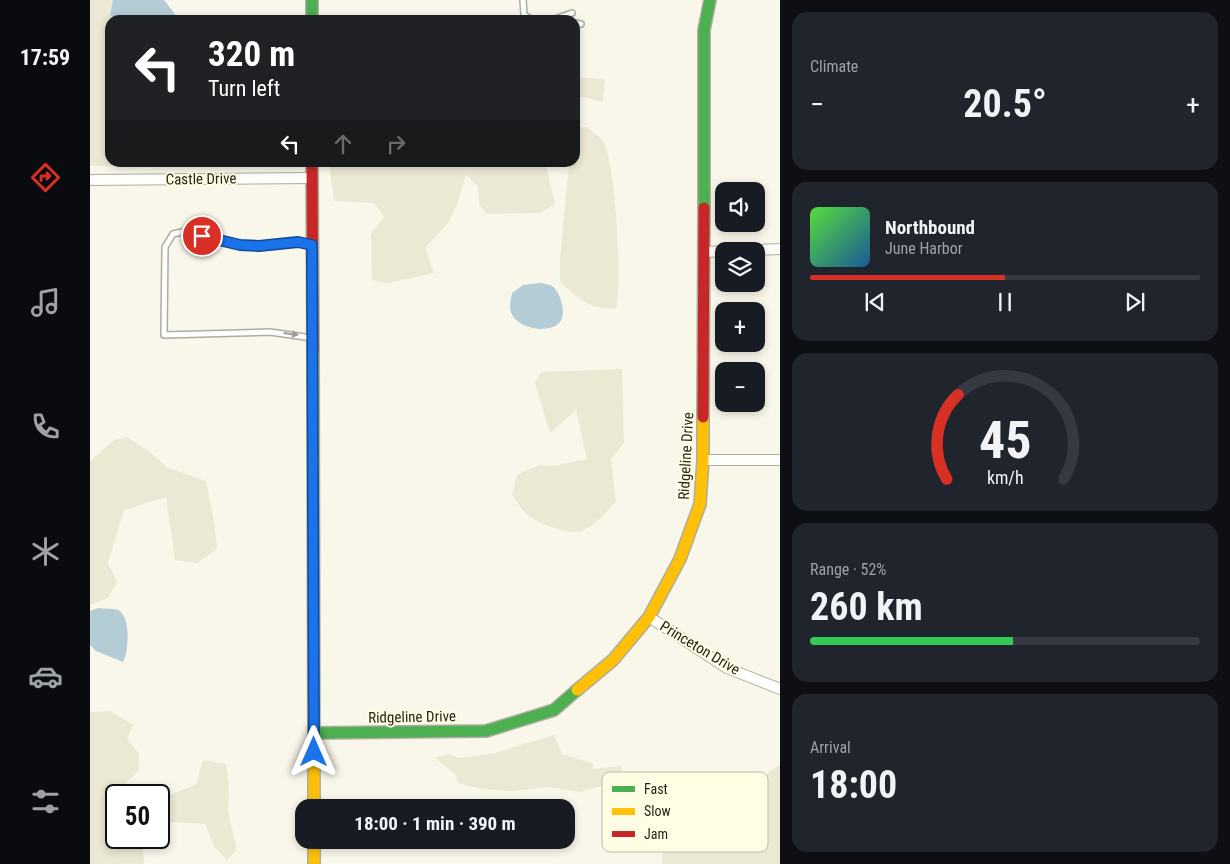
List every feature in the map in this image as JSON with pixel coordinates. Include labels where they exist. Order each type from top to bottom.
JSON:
[{"type":"street","points":[[312,0],[312,15]]},
{"type":"street","name":"Ridgeline Drive","points":[[314,733],[486,731],[554,710],[613,660],[649,617],[680,559],[700,504],[703,460],[704,30],[710,0]]},
{"type":"street","points":[[312,167],[314,799]]},
{"type":"street","name":"Castle Drive","points":[[90,180],[312,178]]},
{"type":"street","points":[[704,252],[780,249]]},
{"type":"street","points":[[703,460],[780,460]]},
{"type":"street","name":"Princeton Drive","points":[[649,617],[727,668],[780,689]]},
{"type":"street","points":[[314,849],[314,864]]},
{"type":"lane","points":[[523,0],[524,15]]},
{"type":"lane","points":[[567,15],[572,13]]},
{"type":"lane","points":[[312,245],[298,242],[259,246],[240,245],[186,231],[173,234],[165,247],[164,335],[270,332],[313,338]]},
{"type":"shaded area","points":[[90,0],[113,0],[110,15],[105,15],[105,166],[90,166]]},
{"type":"shaded area","points":[[580,77],[605,79],[603,102],[580,96]]},
{"type":"shaded area","points":[[587,127],[602,140],[607,151],[611,170],[618,249],[618,295],[616,308],[599,307],[585,302],[560,282],[560,260],[569,167],[580,167],[580,128]]},
{"type":"shaded area","points":[[330,167],[546,167],[555,204],[540,213],[487,214],[479,205],[478,186],[466,175],[457,205],[448,223],[425,248],[434,273],[388,283],[372,280],[371,234],[384,217],[374,203],[334,201]]},
{"type":"shaded area","points":[[622,369],[624,443],[611,459],[616,502],[593,525],[582,531],[571,532],[533,519],[524,512],[512,495],[517,475],[540,465],[553,466],[587,459],[576,410],[550,433],[535,383],[541,372]]},
{"type":"shaded area","points":[[127,437],[150,452],[168,468],[206,481],[214,521],[217,549],[197,563],[175,560],[166,497],[124,510],[108,563],[117,582],[108,598],[90,605],[90,461],[113,441]]},
{"type":"shaded area","points":[[110,711],[133,725],[127,739],[139,754],[139,770],[124,784],[105,784],[105,849],[143,849],[144,864],[90,864],[90,712]]},
{"type":"shaded area","points":[[554,735],[562,754],[594,764],[592,769],[621,766],[622,772],[602,772],[602,786],[579,792],[549,787],[511,791],[482,789],[458,783],[456,775],[435,758],[448,754],[460,758],[495,753]]},
{"type":"shaded area","points":[[203,760],[226,764],[229,787],[228,812],[237,850],[227,860],[214,846],[205,824],[170,822],[170,795],[196,784]]},
{"type":"shaded area","points":[[780,765],[780,864],[662,864],[662,852],[768,852],[768,773]]},
{"type":"water","points":[[113,0],[164,0],[175,15],[110,15]]},
{"type":"water","points":[[540,283],[551,285],[555,289],[563,310],[563,316],[558,324],[546,329],[532,328],[519,322],[514,318],[510,310],[512,293],[523,285]]},
{"type":"water","points":[[98,608],[118,610],[125,619],[128,634],[127,650],[123,662],[96,651],[90,645],[90,611]]},
{"type":"traffic: fast","points":[[312,0],[312,15]]},
{"type":"traffic: fast","points":[[704,208],[704,30],[710,0]]},
{"type":"traffic: fast","points":[[314,733],[486,731],[554,710],[577,690]]},
{"type":"traffic: slow","points":[[313,351],[314,799]]},
{"type":"traffic: slow","points":[[577,690],[613,660],[649,617],[680,559],[700,504],[703,417]]},
{"type":"traffic: slow","points":[[314,849],[314,864]]},
{"type":"traffic: jam","points":[[312,167],[313,351]]},
{"type":"traffic: jam","points":[[703,417],[704,208]]},
{"type":"route","points":[[202,236],[240,245],[259,246],[298,242],[312,245],[314,752]]}]
